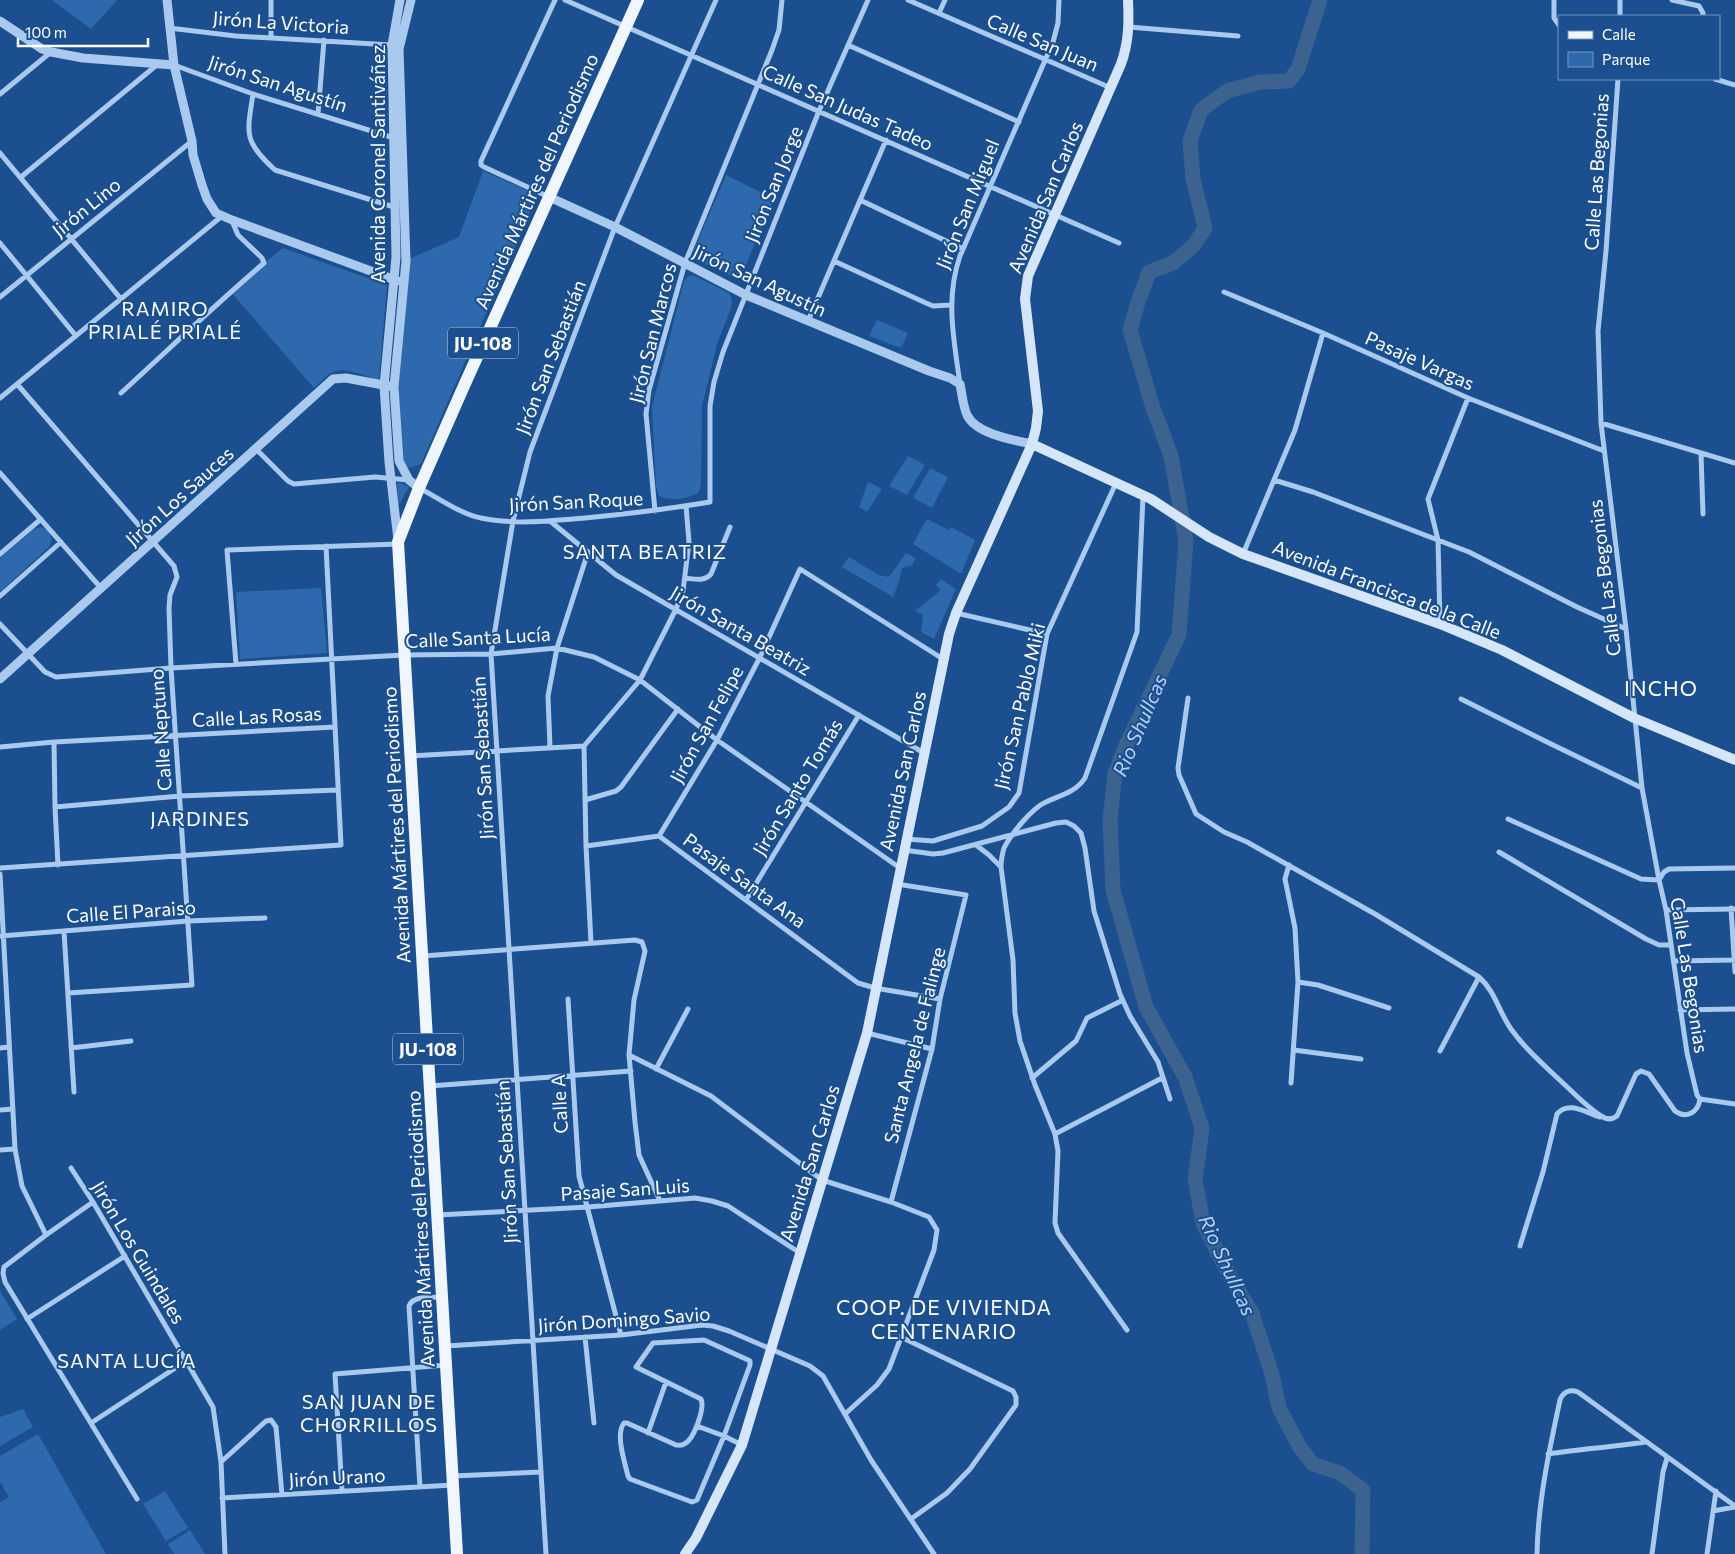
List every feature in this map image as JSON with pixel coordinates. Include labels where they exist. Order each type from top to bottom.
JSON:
[{"type":"main road","name":"Avenida Mártires del Periodismo","points":[[457,1554],[398,543],[419,488],[638,0]]},
{"type":"main road","name":"Avenida San Carlos","points":[[686,1554],[742,1445],[866,1033],[949,634],[956,613],[1032,444],[1036,428],[1038,411],[1025,299],[1028,276],[1112,88],[1126,49],[1129,27],[1128,0]]},
{"type":"main road","name":"Avenida Francisca de la Calle","points":[[1032,444],[1147,497],[1209,537],[1243,554],[1440,624],[1502,650],[1634,718],[1735,760]]},
{"type":"street","points":[[167,0],[174,65],[192,141],[193,155],[204,192],[211,206],[222,216],[398,281]]},
{"type":"street","points":[[271,0],[271,38]]},
{"type":"street","name":"Avenida Coronel Santiváñez","points":[[390,479],[384,386],[398,281],[406,260],[392,45],[400,0]]},
{"type":"street","name":"Avenida Coronel Santiváñez","points":[[411,0],[399,49],[398,138],[394,207],[398,281],[394,387],[399,461],[409,480],[419,488]]},
{"type":"street","points":[[549,197],[484,167],[481,165],[481,161],[555,0]]},
{"type":"street","name":"Calle San Judas Tadeo","points":[[565,0],[1119,243]]},
{"type":"street","name":"Jirón San Sebastián","points":[[546,1554],[491,654],[513,521],[530,452],[614,227],[716,0]]},
{"type":"street","name":"Jirón San Marcos","points":[[655,511],[646,414],[649,390],[685,263],[779,30],[782,0]]},
{"type":"street","name":"Jirón San Jorge","points":[[710,502],[710,406],[714,382],[723,352],[819,111],[868,0]]},
{"type":"street","name":"Calle San Juan","points":[[908,0],[1112,88]]},
{"type":"street","points":[[939,13],[945,0]]},
{"type":"street","name":"Jirón San Miguel","points":[[1032,444],[1004,438],[977,427],[966,414],[951,323],[951,305],[954,278],[963,249],[1046,60],[1057,29],[1058,0]]},
{"type":"street","points":[[1554,0],[1554,18],[1558,24]]},
{"type":"street","points":[[1620,0],[1620,15]]},
{"type":"street","points":[[1672,0],[1699,6],[1703,15]]},
{"type":"street","points":[[0,21],[42,49],[51,52],[83,58],[174,65]]},
{"type":"street","points":[[1129,27],[1238,36]]},
{"type":"street","name":"Jirón La Victoria","points":[[169,28],[236,36],[392,45]]},
{"type":"street","points":[[318,114],[324,40]]},
{"type":"street","points":[[848,45],[1019,122]]},
{"type":"street","points":[[0,94],[51,52]]},
{"type":"street","points":[[20,177],[158,63]]},
{"type":"street","name":"Jirón San Agustín","points":[[174,65],[253,94],[398,138]]},
{"type":"street","name":"Calle Las Begonias","points":[[1618,80],[1606,251],[1598,331],[1601,422],[1626,629],[1642,788],[1666,910],[1687,1053],[1697,1095],[1700,1100]]},
{"type":"street","points":[[1718,80],[1735,85]]},
{"type":"street","points":[[253,94],[248,132],[251,145],[260,157],[275,170],[394,207]]},
{"type":"street","points":[[808,321],[886,140]]},
{"type":"street","name":"Jirón Lino","points":[[0,297],[192,141]]},
{"type":"street","points":[[0,153],[121,299]]},
{"type":"street","name":"Jirón San Agustín","points":[[549,197],[614,227],[746,295],[950,378],[960,384]]},
{"type":"street","points":[[860,200],[963,249]]},
{"type":"street","points":[[0,398],[222,216]]},
{"type":"street","points":[[120,393],[201,320],[230,291],[264,264],[262,258],[238,235],[232,220]]},
{"type":"street","points":[[0,243],[76,336]]},
{"type":"street","points":[[834,261],[926,303],[934,306],[951,305]]},
{"type":"street","name":"Pasaje Vargas","points":[[1224,292],[1323,333],[1468,398],[1604,451]]},
{"type":"street","points":[[1243,554],[1296,430],[1323,333]]},
{"type":"street","name":"Jirón Los Sauces","points":[[0,679],[333,380],[346,378],[394,387]]},
{"type":"street","name":"Calle Neptuno","points":[[17,384],[174,566],[177,577],[170,595],[169,608],[171,668],[192,986],[68,994]]},
{"type":"street","points":[[1440,624],[1438,540],[1428,499],[1468,398]]},
{"type":"street","points":[[1601,422],[1700,454],[1735,463]]},
{"type":"street","points":[[256,449],[288,481],[294,484],[375,477],[409,480]]},
{"type":"street","points":[[1700,454],[1704,514]]},
{"type":"street","points":[[0,473],[101,588]]},
{"type":"street","name":"Avenida Mártires del Periodismo","points":[[390,479],[398,543]]},
{"type":"street","points":[[1274,480],[1313,492],[1469,552],[1577,607],[1626,629]]},
{"type":"street","name":"Jirón San Pablo Miki","points":[[906,839],[933,841],[982,826],[1003,812],[1019,793],[1047,634],[1116,483]]},
{"type":"street","name":"Jirón San Roque","points":[[419,488],[468,514],[480,518],[513,521],[550,521],[655,511],[710,502]]},
{"type":"street","points":[[1127,1330],[1058,1233],[1055,1223],[1058,1151],[1055,1134],[1032,1078],[1020,1041],[1015,1014],[1013,960],[1001,868],[1005,846],[1026,819],[1044,803],[1073,791],[1086,778],[1137,632],[1147,497]]},
{"type":"street","points":[[591,944],[586,846],[584,746],[640,680],[676,609],[683,590],[689,542],[686,506]]},
{"type":"street","points":[[0,554],[41,519]]},
{"type":"street","name":"Jirón Santa Beatriz","points":[[550,521],[616,575],[924,753]]},
{"type":"street","points":[[685,578],[703,580],[708,578],[730,527]]},
{"type":"street","points":[[0,596],[61,542]]},
{"type":"street","points":[[236,664],[227,550],[398,543]]},
{"type":"street","points":[[0,868],[341,845],[326,546]]},
{"type":"street","points":[[550,748],[548,696],[557,648],[588,552]]},
{"type":"street","name":"Jirón San Felipe","points":[[659,836],[717,740],[760,658],[800,569],[943,659]]},
{"type":"street","points":[[956,613],[1047,634]]},
{"type":"street","name":"Calle Santa Lucía","points":[[0,624],[45,672],[56,677],[236,664],[404,655],[491,654],[557,648],[594,657],[640,680],[717,740],[900,868]]},
{"type":"street","points":[[1188,698],[1178,768],[1195,812],[1224,832],[1289,865],[1479,977],[1493,993],[1500,1012],[1519,1039],[1547,1069],[1603,1117]]},
{"type":"street","points":[[1462,698],[1642,788]]},
{"type":"street","points":[[585,800],[616,791],[621,787],[678,709]]},
{"type":"street","name":"Jirón Santo Tomás","points":[[746,900],[859,715]]},
{"type":"street","name":"Calle Las Rosas","points":[[0,747],[54,742],[335,727]]},
{"type":"street","points":[[54,742],[58,865]]},
{"type":"street","points":[[410,756],[584,746]]},
{"type":"street","points":[[55,807],[180,796],[338,790]]},
{"type":"street","points":[[1508,819],[1641,879],[1659,880],[1664,872],[1669,869],[1735,868]]},
{"type":"street","points":[[904,850],[933,854],[976,845],[1056,823],[1066,822],[1074,826],[1081,833],[1094,911],[1123,1000],[1130,1016],[1158,1062],[1170,1098]]},
{"type":"street","name":"Pasaje Santa Ana","points":[[586,846],[659,836],[858,983],[875,988],[940,999]]},
{"type":"street","points":[[976,845],[1001,868]]},
{"type":"street","points":[[1499,852],[1646,939],[1659,945],[1671,945]]},
{"type":"street","points":[[1289,865],[1285,879],[1295,928],[1298,982],[1292,1083]]},
{"type":"street","points":[[0,874],[1,936],[15,1149],[22,1186],[46,1235]]},
{"type":"street","name":"Santa Angela de Falinge","points":[[891,1202],[932,1049],[940,999],[966,895],[897,884]]},
{"type":"street","points":[[1666,910],[1733,908],[1735,972]]},
{"type":"street","name":"Calle El Paraiso","points":[[1,936],[188,921],[265,918]]},
{"type":"street","points":[[64,931],[74,1092]]},
{"type":"street","points":[[422,956],[508,948],[641,941],[644,945],[644,958],[634,1000],[629,1055],[640,1155],[660,1201]]},
{"type":"street","points":[[1673,961],[1735,960]]},
{"type":"street","points":[[1440,1051],[1479,977]]},
{"type":"street","points":[[1298,982],[1318,985],[1390,1008]]},
{"type":"street","name":"Calle A","points":[[568,999],[578,1176],[588,1207],[621,1335]]},
{"type":"street","points":[[1032,1078],[1076,1041],[1087,1018],[1123,1000]]},
{"type":"street","points":[[1680,1010],[1735,1008]]},
{"type":"street","points":[[656,1069],[688,1009]]},
{"type":"street","points":[[866,1033],[932,1049]]},
{"type":"street","points":[[71,1048],[131,1041]]},
{"type":"street","points":[[0,1048],[9,1047]]},
{"type":"street","points":[[1294,1050],[1361,1059]]},
{"type":"street","points":[[629,1055],[711,1096],[822,1180],[891,1202],[929,1217],[937,1230],[934,1250],[890,1369],[877,1385],[845,1414]]},
{"type":"street","points":[[430,1086],[631,1071]]},
{"type":"street","points":[[1520,1246],[1543,1172],[1557,1114],[1564,1108],[1570,1107],[1603,1117],[1612,1118],[1617,1116],[1636,1074],[1641,1071],[1649,1074],[1675,1111],[1681,1114],[1688,1115],[1693,1112],[1698,1108],[1700,1100],[1735,1104]]},
{"type":"street","points":[[1055,1134],[1162,1078]]},
{"type":"street","points":[[0,1110],[12,1109]]},
{"type":"street","points":[[0,1150],[15,1149]]},
{"type":"street","name":"Jirón Los Guindales","points":[[71,1168],[214,1407],[221,1462]]},
{"type":"street","name":"Pasaje San Luis","points":[[438,1214],[588,1207],[695,1198],[728,1206],[800,1253]]},
{"type":"street","points":[[93,1202],[4,1267],[3,1273],[5,1282],[137,1499]]},
{"type":"street","points":[[27,1319],[125,1256]]},
{"type":"street","points":[[420,1488],[409,1306],[416,1299],[442,1297]]},
{"type":"street","name":"Jirón Domingo Savio","points":[[445,1346],[621,1335],[713,1326],[722,1328],[810,1366],[823,1376],[871,1460],[934,1554]]},
{"type":"street","points":[[585,1337],[594,1423]]},
{"type":"street","points":[[902,1337],[1013,1392],[1016,1397],[1016,1406],[970,1469],[947,1493],[911,1519]]},
{"type":"street","points":[[704,1340],[750,1361],[724,1436],[697,1500],[692,1502],[630,1479],[619,1436],[621,1426],[627,1423],[676,1445],[682,1445],[688,1441],[697,1426],[702,1404],[701,1399],[666,1382],[636,1367],[653,1343],[704,1340]]},
{"type":"street","points":[[91,1423],[186,1361]]},
{"type":"street","points":[[342,1491],[335,1374],[446,1365]]},
{"type":"street","points":[[648,1433],[666,1382]]},
{"type":"street","points":[[1537,1554],[1537,1521],[1548,1454],[1560,1400],[1563,1394],[1568,1391],[1578,1392],[1735,1506]]},
{"type":"street","points":[[225,1554],[221,1462],[266,1421],[271,1420],[276,1427],[282,1495]]},
{"type":"street","points":[[697,1426],[742,1445]]},
{"type":"street","points":[[1548,1454],[1645,1442]]},
{"type":"street","points":[[1652,1554],[1663,1472],[1667,1458]]},
{"type":"street","name":"Jirón Urano","points":[[222,1498],[420,1488],[453,1481],[540,1472]]},
{"type":"street","points":[[1707,1554],[1716,1491]]},
{"type":"street","points":[[1713,1511],[1735,1506]]},
{"type":"green space","points":[[52,0],[117,0],[91,29]]},
{"type":"green space","points":[[483,171],[537,195],[421,464],[409,468],[402,462],[398,395],[409,259],[459,237]]},
{"type":"green space","points":[[726,175],[774,199],[741,276],[735,278],[695,259],[693,252]]},
{"type":"green space","points":[[283,248],[387,285],[379,380],[350,371],[338,370],[328,375],[314,388],[230,291]]},
{"type":"green space","points":[[693,275],[729,293],[732,300],[731,308],[717,344],[702,406],[701,484],[699,492],[684,498],[668,499],[659,496],[656,486],[652,407],[684,281]]},
{"type":"green space","points":[[877,320],[908,333],[901,348],[869,336]]},
{"type":"green space","points":[[908,456],[925,465],[907,495],[889,486]]},
{"type":"green space","points":[[930,468],[948,477],[932,508],[913,498]]},
{"type":"green space","points":[[868,482],[882,489],[867,512],[859,507]]},
{"type":"green space","points":[[397,483],[409,487],[400,503],[398,503]]},
{"type":"green space","points":[[927,519],[949,530],[951,527],[975,540],[961,574],[913,544]]},
{"type":"green space","points":[[41,527],[47,530],[50,535],[50,546],[0,592],[0,558],[34,529]]},
{"type":"green space","points":[[906,553],[916,558],[911,566],[902,568],[893,597],[842,567],[849,557],[879,575],[889,577]]},
{"type":"green space","points":[[941,579],[956,589],[934,639],[921,632],[923,615],[915,611],[941,590],[936,585]]},
{"type":"green space","points":[[321,588],[327,653],[240,659],[236,592]]},
{"type":"green space","points":[[0,1291],[17,1319],[0,1330]]},
{"type":"green space","points":[[23,1409],[33,1427],[0,1446],[0,1417]]},
{"type":"green space","points":[[38,1434],[106,1554],[0,1554],[0,1502],[9,1497],[0,1482],[0,1456]]},
{"type":"green space","points":[[165,1491],[188,1528],[166,1541],[143,1504]]},
{"type":"green space","points":[[190,1530],[205,1554],[174,1554],[168,1544]]},
{"type":"waterway","name":"Rio Shullcas","points":[[1320,0],[1298,69],[1289,81],[1260,82],[1227,91],[1201,110],[1190,141],[1193,179],[1205,228],[1194,245],[1173,263],[1149,272],[1130,330],[1153,408],[1171,456],[1186,541],[1179,635],[1127,743],[1115,773],[1110,820],[1113,890],[1146,1007],[1185,1077],[1202,1128],[1195,1179],[1203,1223],[1232,1280],[1252,1313],[1272,1374],[1279,1408],[1299,1446],[1313,1464],[1340,1473],[1363,1490],[1362,1554]]},
{"type":"district","name":"RAMIRO PRIALÉ PRIALÉ","points":[[165,320]]},
{"type":"district","name":"SANTA BEATRIZ","points":[[645,551]]},
{"type":"district","name":"INCHO","points":[[1661,687]]},
{"type":"district","name":"JARDINES","points":[[200,818]]},
{"type":"district","name":"COOP. DE VIVIENDA CENTENARIO","points":[[944,1318]]},
{"type":"district","name":"SANTA LUCÍA","points":[[127,1360]]},
{"type":"district","name":"SAN JUAN DE CHORRILLOS","points":[[369,1412]]}]
